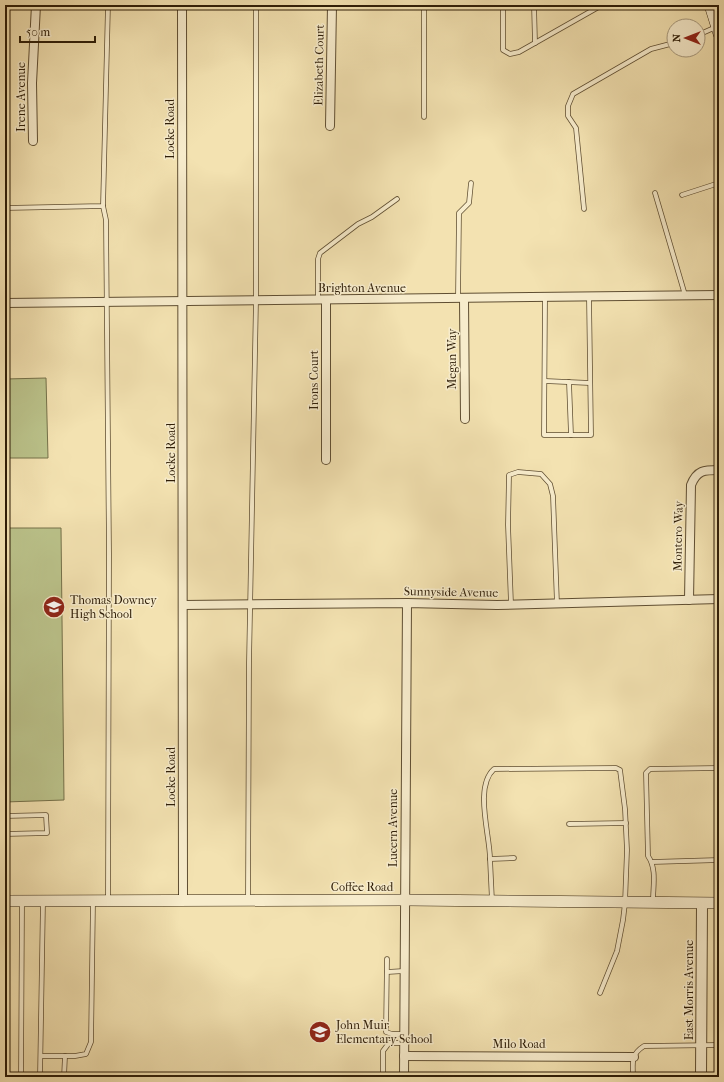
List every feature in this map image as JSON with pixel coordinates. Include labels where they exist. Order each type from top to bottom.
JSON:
[{"type":"main road","points":[[710,5],[718,30]]},
{"type":"main road","name":"Coffee Road","points":[[5,901],[405,900],[719,904]]},
{"type":"street","name":"Irene Avenue","points":[[33,141],[32,83],[36,5]]},
{"type":"street","name":"Locke Road","points":[[182,5],[183,901]]},
{"type":"street","name":"Elizabeth Court","points":[[330,126],[332,5]]},
{"type":"street","name":"Brighton Avenue","points":[[5,303],[719,295]]},
{"type":"street","name":"Megan Way","points":[[461,299],[465,418]]},
{"type":"street","name":"Irons Court","points":[[322,300],[326,460]]},
{"type":"street","name":"Montero Way","points":[[689,600],[691,485],[697,474],[706,470],[719,470]]},
{"type":"street","name":"Sunnyside Avenue","points":[[182,605],[510,605],[719,599]]},
{"type":"street","name":"Lucern Avenue","points":[[404,1077],[407,604]]},
{"type":"street","name":"East Morris Avenue","points":[[702,904],[702,1077]]},
{"type":"street","name":"Milo Road","points":[[404,1056],[634,1056]]},
{"type":"lane","points":[[108,5],[103,206],[106,220],[109,553],[108,901]]},
{"type":"lane","points":[[248,900],[248,708],[256,300],[256,5]]},
{"type":"lane","points":[[424,5],[424,117]]},
{"type":"lane","points":[[503,5],[503,50],[510,54],[519,52],[602,5]]},
{"type":"lane","points":[[534,5],[535,43]]},
{"type":"lane","points":[[706,33],[718,30]]},
{"type":"lane","points":[[584,209],[576,128],[568,116],[568,106],[573,94],[651,49],[666,45]]},
{"type":"lane","points":[[461,299],[459,214],[469,203],[471,183]]},
{"type":"lane","points":[[682,195],[719,183]]},
{"type":"lane","points":[[655,193],[685,296]]},
{"type":"lane","points":[[322,300],[318,259],[320,253],[358,224],[372,217],[397,199]]},
{"type":"lane","points":[[5,208],[103,206]]},
{"type":"lane","points":[[545,298],[544,435],[591,435],[590,297]]},
{"type":"lane","points":[[545,381],[590,383]]},
{"type":"lane","points":[[569,382],[571,435]]},
{"type":"lane","points":[[510,605],[508,524],[509,475],[518,472],[541,474],[550,484],[554,496],[557,604]]},
{"type":"lane","points":[[492,901],[490,859],[484,800],[485,783],[488,774],[494,769],[616,768],[620,770],[626,823],[627,850],[625,903],[616,951],[600,994]]},
{"type":"lane","points":[[653,904],[654,869],[648,856],[646,773],[650,769],[719,768]]},
{"type":"lane","points":[[5,816],[46,815],[47,833],[5,834]]},
{"type":"lane","points":[[569,824],[626,823]]},
{"type":"lane","points":[[490,859],[514,858]]},
{"type":"lane","points":[[652,862],[719,860]]},
{"type":"lane","points":[[21,1077],[22,901]]},
{"type":"lane","points":[[40,1077],[43,901]]},
{"type":"lane","points":[[41,1056],[75,1056],[86,1054],[91,1042],[93,901]]},
{"type":"lane","points":[[388,959],[386,1032],[404,1039]]},
{"type":"lane","points":[[387,972],[404,972]]},
{"type":"lane","points":[[383,1077],[383,1051],[389,1043],[404,1039]]},
{"type":"lane","points":[[633,1077],[634,1056],[636,1051],[644,1046],[719,1045]]},
{"type":"lane","points":[[64,1077],[65,1056]]},
{"type":"green space","points":[[46,378],[48,458],[5,458],[5,379]]},
{"type":"green space","points":[[5,528],[61,528],[64,800],[5,802]]},
{"type":"place","name":"Thomas Downey High School","points":[[54,607]]},
{"type":"place","name":"John Muir Elementary School","points":[[320,1032]]}]
